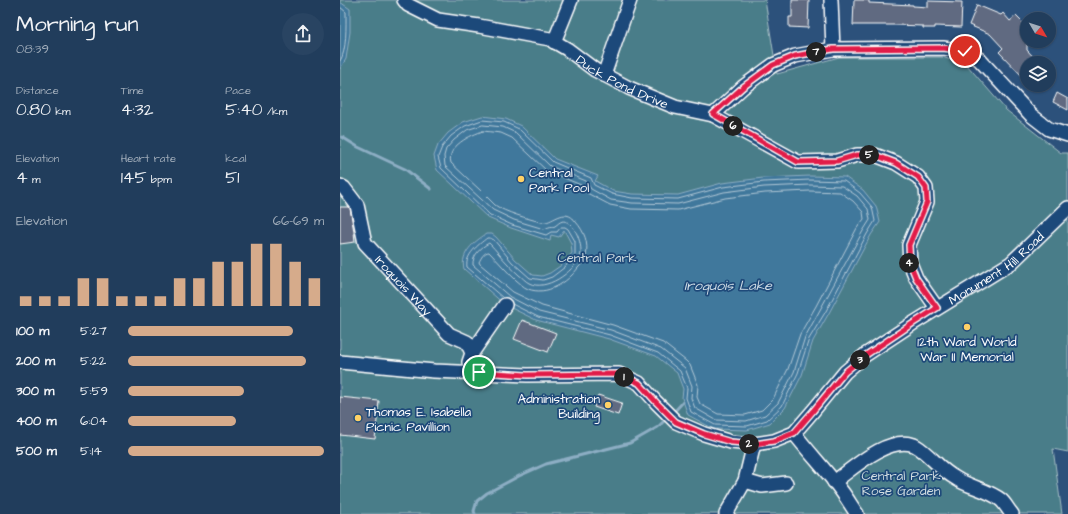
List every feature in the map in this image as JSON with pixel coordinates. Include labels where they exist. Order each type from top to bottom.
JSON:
[{"type":"street","name":"Duck Pond Drive","points":[[404,0],[408,5],[438,20],[550,39],[567,49],[604,76],[628,88],[675,106],[713,114],[798,162],[837,161],[857,155],[875,155],[896,163],[918,177],[926,188],[927,202],[909,245],[910,263],[916,278],[937,308]]},
{"type":"street","points":[[554,42],[571,0]]},
{"type":"street","points":[[604,76],[630,0]]},
{"type":"street","points":[[831,0],[833,49]]},
{"type":"street","points":[[713,114],[743,87],[773,65],[795,56],[833,49],[943,48],[965,51],[979,59],[1031,115],[1049,128],[1068,135]]},
{"type":"street","name":"Iroquois Way","points":[[340,186],[344,188],[357,205],[365,243],[449,334],[467,342],[472,353],[469,362],[479,372]]},
{"type":"street","name":"Monument Hill Road","points":[[794,433],[845,372],[866,355],[912,324],[1011,263],[1068,208]]},
{"type":"street","points":[[472,353],[505,305]]},
{"type":"street","points":[[340,362],[434,371],[527,375],[619,374],[639,383],[676,422],[704,434],[731,442],[754,444],[774,441],[794,433],[843,493],[857,514]]},
{"type":"street","points":[[834,482],[860,462],[885,447],[899,443],[914,445],[957,479],[986,491],[1001,500],[1012,514]]},
{"type":"street","points":[[726,514],[745,481],[754,444]]},
{"type":"street","points":[[745,481],[762,486],[786,483]]},
{"type":"green space","name":"Central Park","points":[[340,0],[765,0],[777,74],[839,57],[942,57],[967,65],[1006,110],[1061,153],[1068,153],[1068,452],[1053,449],[1062,514],[340,514]]},
{"type":"water","points":[[340,2],[350,9],[350,32],[346,59],[340,69]]},
{"type":"water","name":"Iroquois Lake","points":[[482,116],[506,119],[521,126],[555,159],[598,176],[595,181],[613,191],[632,194],[678,195],[722,183],[763,178],[810,176],[845,177],[863,190],[876,206],[880,222],[871,235],[813,341],[802,375],[785,408],[770,423],[747,430],[714,429],[688,415],[682,398],[683,389],[677,373],[656,356],[609,339],[536,320],[505,305],[464,269],[464,258],[469,248],[486,234],[492,234],[496,237],[515,259],[533,275],[542,276],[550,273],[563,264],[572,253],[571,243],[564,230],[559,237],[551,235],[550,241],[511,228],[488,218],[437,170],[434,156],[438,145],[448,133],[463,122]]},
{"type":"building","points":[[792,0],[809,0],[808,28],[789,27],[789,17],[792,17]]},
{"type":"building","points":[[854,0],[869,0],[869,3],[928,7],[928,1],[962,2],[961,27],[935,26],[935,28],[923,28],[923,26],[853,25]]},
{"type":"building","points":[[977,5],[1001,15],[1003,13],[1010,21],[1016,16],[1020,20],[1020,48],[1027,48],[1033,56],[1020,56],[1020,74],[999,52],[1003,48],[990,34],[969,25]]},
{"type":"building","points":[[1057,93],[1068,99],[1068,110],[1053,102]]},
{"type":"building","points":[[340,207],[350,208],[355,242],[340,244]]},
{"type":"building","points":[[522,320],[556,333],[548,352],[514,339]]},
{"type":"building","name":"Administration Building","points":[[598,395],[622,403],[618,415],[594,407]]},
{"type":"building","name":"Thomas E. Isabella Picnic Pavillion","points":[[340,397],[379,401],[375,439],[340,435]]},
{"type":"waterway","points":[[342,137],[358,147],[405,169],[431,189]]},
{"type":"waterway","points":[[672,414],[683,402]]},
{"type":"waterway","points":[[475,514],[474,511],[477,501],[487,493],[519,476],[546,464],[630,443],[658,427],[667,418]]},
{"type":"place","name":"Central Park Pool","points":[[521,179]]},
{"type":"place","name":"12th Ward World War II Memorial","points":[[967,327]]},
{"type":"place","name":"Administration Building","points":[[608,405]]},
{"type":"place","name":"Thomas E. Isabella Picnic Pavillion","points":[[358,418]]},
{"type":"route","points":[[479,372],[527,375],[619,374],[639,383],[676,422],[704,434],[731,442],[754,444],[774,441],[794,433],[845,372],[866,355],[937,308],[916,278],[910,263],[909,245],[927,202],[926,188],[918,177],[896,163],[875,155],[857,155],[837,161],[798,162],[713,114],[743,87],[773,65],[795,56],[833,49],[943,48],[965,51]]},
{"type":"park label","name":"Central Park Rose Garden","points":[[901,482]]}]
